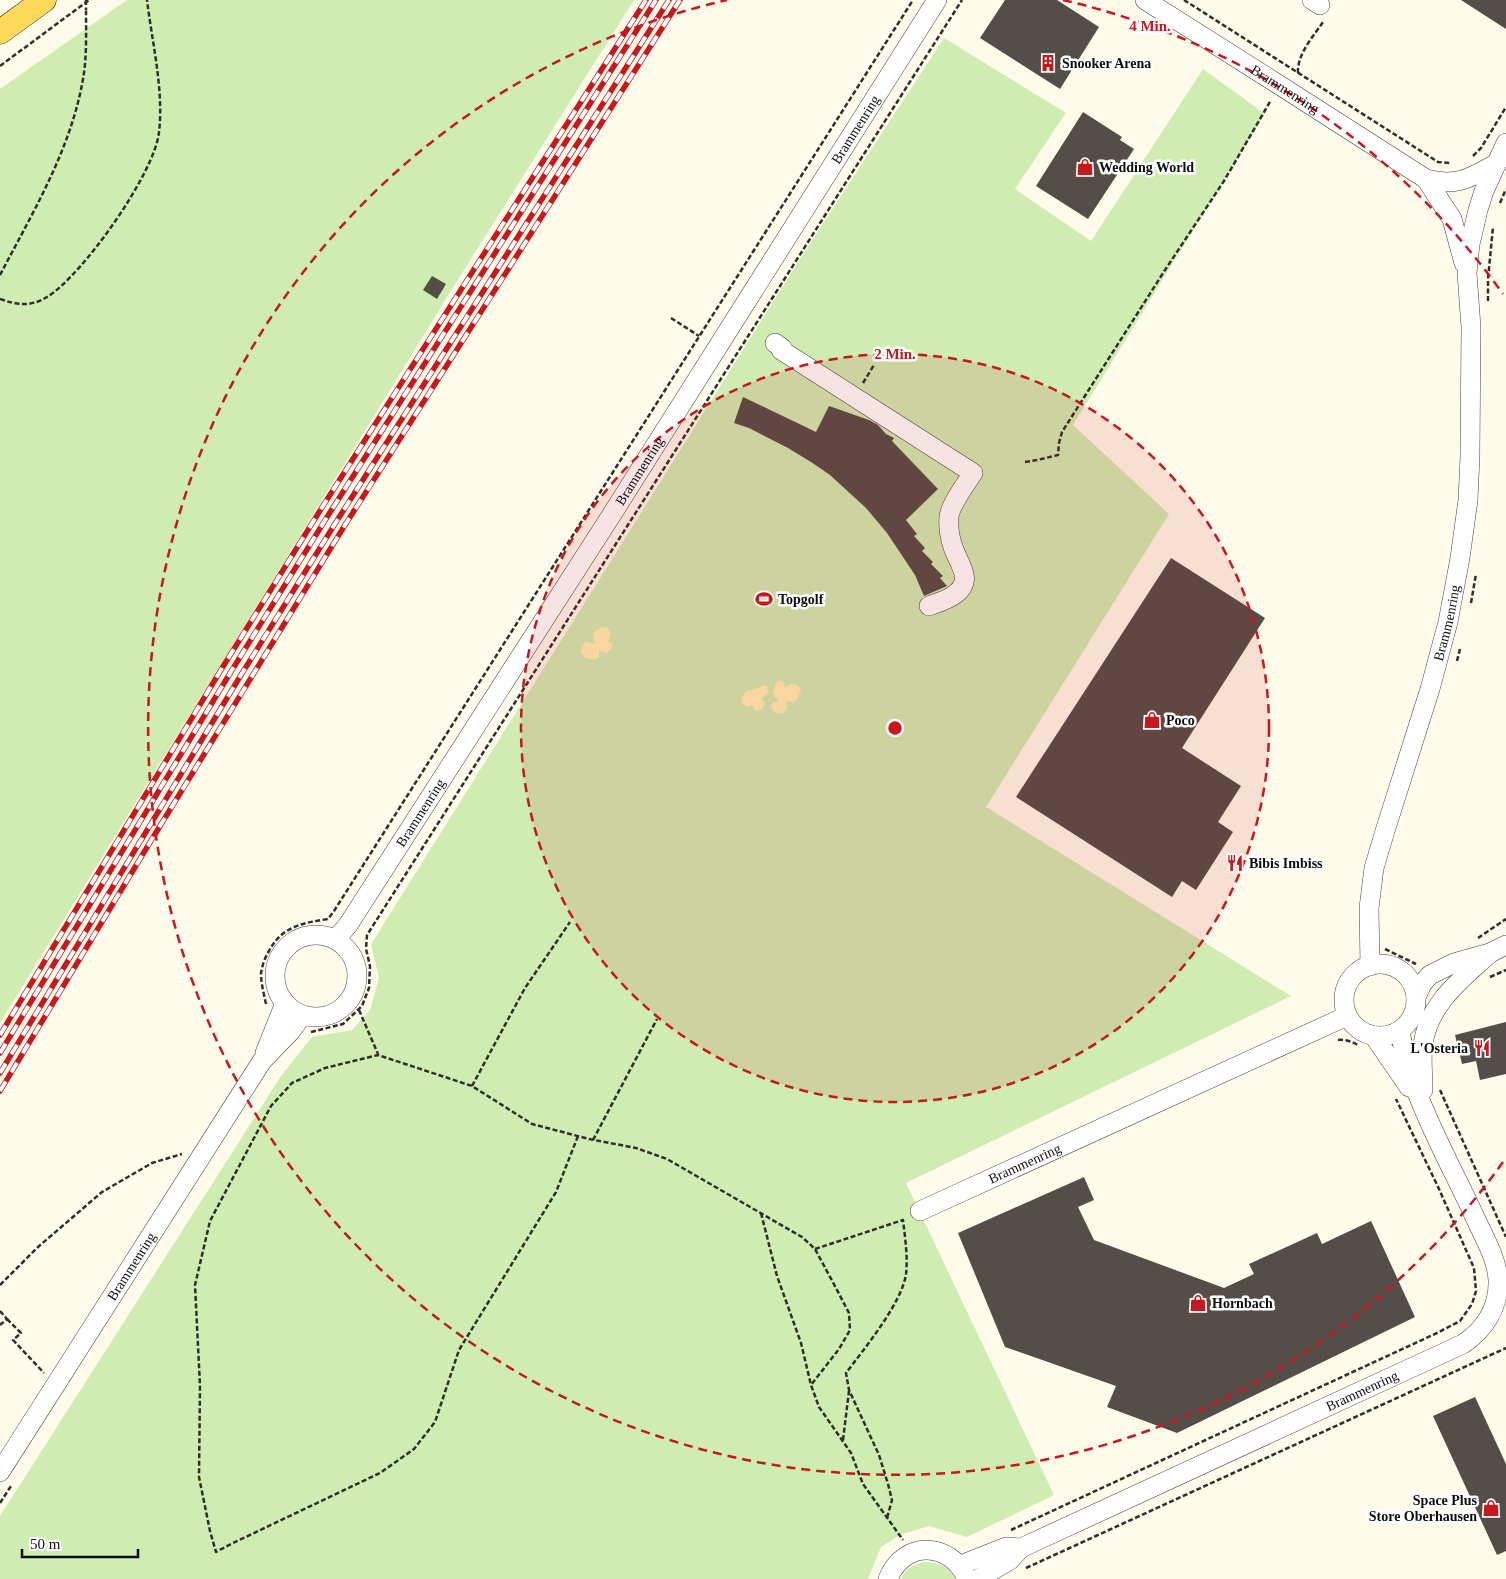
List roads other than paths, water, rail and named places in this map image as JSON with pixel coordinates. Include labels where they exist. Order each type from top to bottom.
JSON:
[{"type":"main road","points":[[0,32],[44,0]]},
{"type":"street","name":"Brammenring","points":[[336,939],[348,925],[614,511],[937,0]]},
{"type":"street","name":"Brammenring","points":[[1145,0],[1426,179],[1439,183],[1465,180],[1497,163]]},
{"type":"street","name":"Brammenring","points":[[1370,966],[1369,908],[1374,868],[1442,648],[1460,558],[1468,500],[1470,447],[1470,327],[1467,273],[1470,244],[1484,191],[1506,143]]},
{"type":"street","name":"Brammenring","points":[[1426,179],[1452,219],[1467,273]]},
{"type":"street","points":[[775,343],[782,348],[781,350],[973,473],[958,496],[949,515],[950,533],[954,549],[965,577],[962,586],[954,595],[929,606]]},
{"type":"street","points":[[312,934],[336,939],[348,950],[355,962],[358,978],[357,986],[347,1004],[336,1012],[322,1017],[309,1018],[306,1024],[280,997],[275,974],[278,959],[286,947],[297,938],[312,934]]},
{"type":"street","name":"Brammenring","points":[[978,1579],[1010,1560],[1022,1548],[1455,1348],[1478,1333],[1490,1316],[1497,1298],[1497,1269],[1424,1108],[1412,1077],[1400,1030],[1410,1021],[1416,997],[1422,984],[1430,975],[1454,963],[1498,949]]},
{"type":"street","name":"Brammenring","points":[[1424,1108],[1422,1055],[1430,1020],[1450,990],[1498,949]]},
{"type":"street","points":[[1347,1016],[1344,993],[1349,982],[1357,972],[1370,966],[1381,964],[1400,970],[1412,982],[1416,997]]},
{"type":"street","name":"Brammenring","points":[[8,1476],[262,1061],[285,1003]]},
{"type":"street","name":"Brammenring","points":[[920,1211],[1347,1016],[1424,1108]]},
{"type":"street","name":"Brammenring","points":[[262,1061],[290,1032],[306,1024]]},
{"type":"street","points":[[1368,1042],[1395,1034],[1400,1030]]},
{"type":"street","name":"Brammenring","points":[[964,1573],[968,1562],[1006,1547],[1022,1548]]},
{"type":"street","name":"Brammenring","points":[[888,1579],[895,1566],[911,1554],[924,1550],[938,1551],[956,1561],[964,1573]]},
{"type":"railway","points":[[0,1035],[224,665],[321,509],[646,0]]},
{"type":"railway","points":[[0,1053],[232,670],[329,514],[656,0]]},
{"type":"railway","points":[[0,1073],[241,675],[338,519],[669,0]]},
{"type":"railway","points":[[0,1091],[345,525],[680,0]]},
{"type":"place","name":"Snooker Arena","points":[[1048,63]]},
{"type":"place","name":"Wedding World","points":[[1085,167]]},
{"type":"place","name":"Topgolf","points":[[764,599]]},
{"type":"place","name":"Poco","points":[[1152,720]]},
{"type":"place","name":"Bibis Imbiss","points":[[1235,863]]},
{"type":"place","name":"L'Osteria","points":[[1482,1048]]},
{"type":"place","name":"Hornbach","points":[[1198,1303]]},
{"type":"place","name":"Space Plus Store Oberhausen","points":[[1491,1508]]}]
